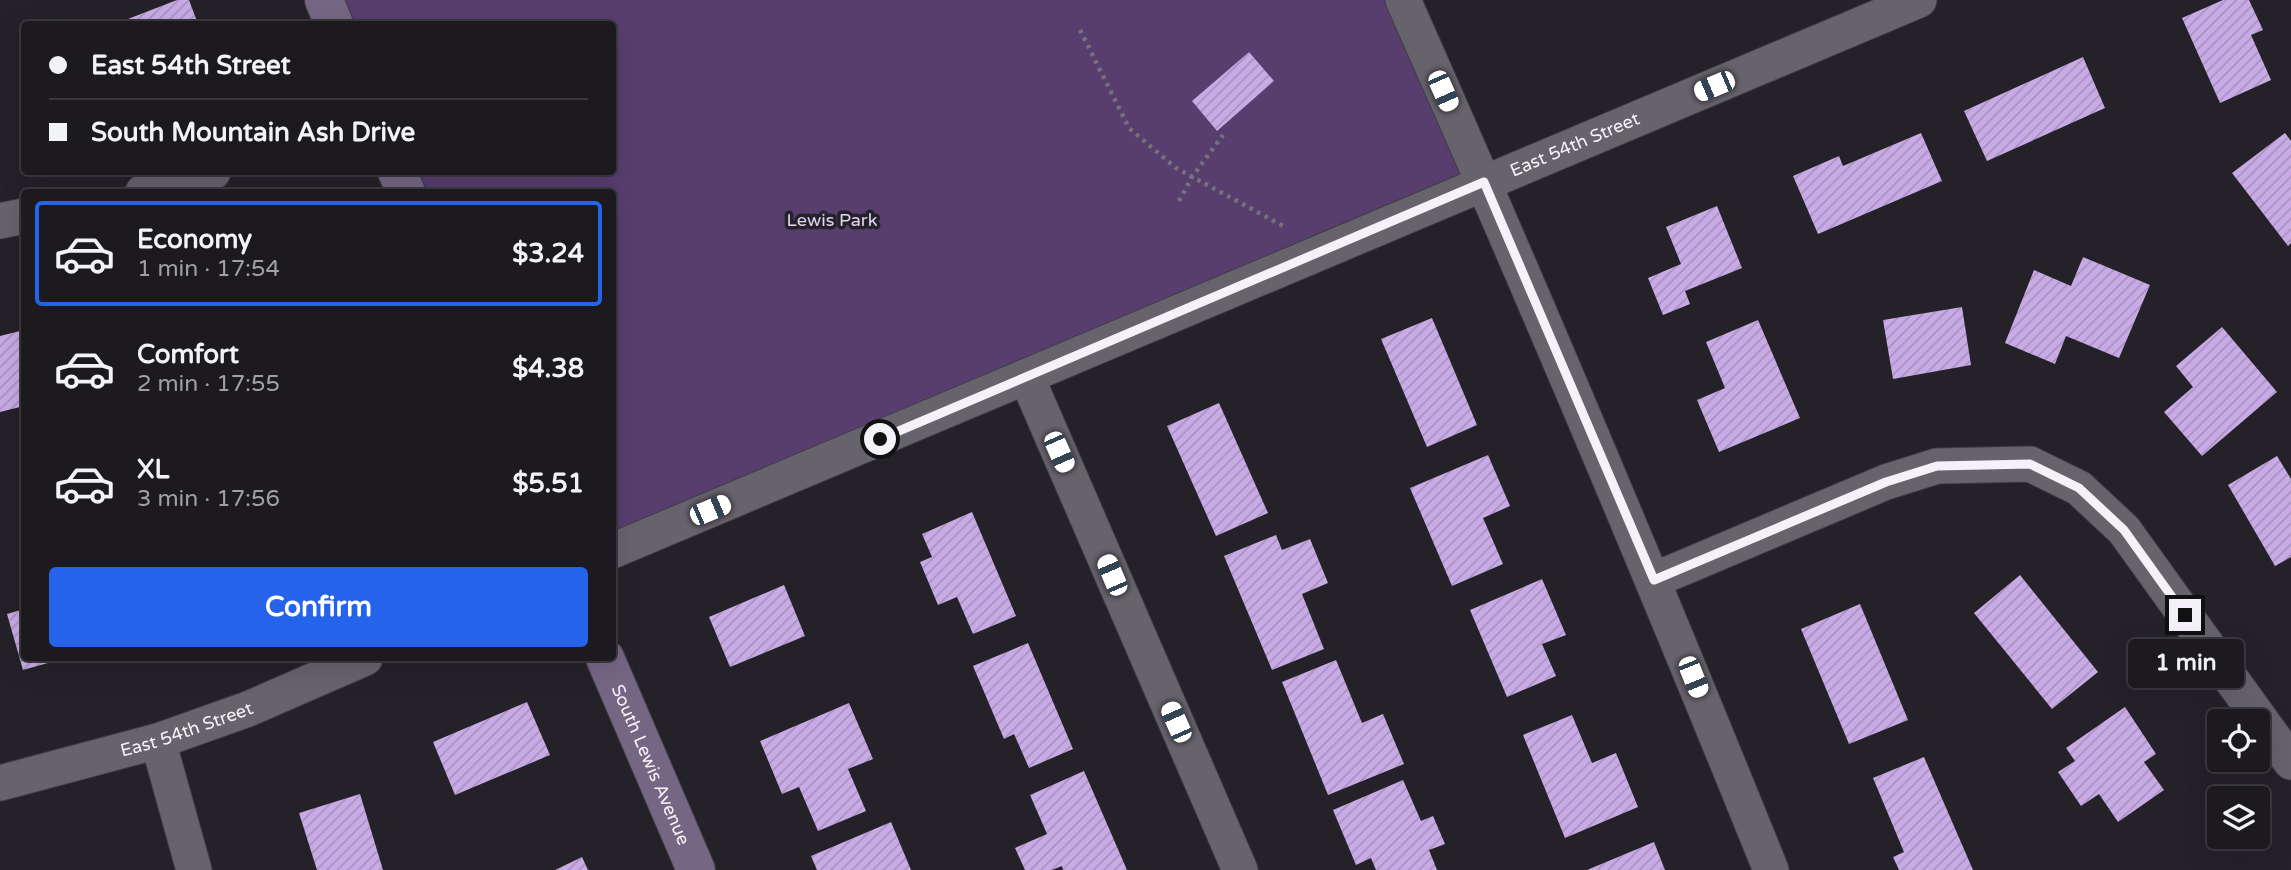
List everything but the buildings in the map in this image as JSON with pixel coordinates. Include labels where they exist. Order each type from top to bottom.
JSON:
[{"type":"street","points":[[324,0],[333,21]]},
{"type":"street","points":[[1403,0],[1654,580],[1771,870]]},
{"type":"street","name":"East 54th Street","points":[[616,549],[1919,0]]},
{"type":"street","points":[[153,189],[202,175]]},
{"type":"street","points":[[0,221],[21,217]]},
{"type":"street","points":[[1027,378],[1240,870]]},
{"type":"street","points":[[1654,580],[1899,478],[1937,466],[2030,464],[2079,488],[2124,530],[2291,762]]},
{"type":"street","name":"East 54th Street","points":[[0,783],[158,741],[248,709],[358,661]]},
{"type":"street","name":"South Lewis Avenue","points":[[606,661],[696,870]]},
{"type":"street","points":[[158,741],[194,870]]},
{"type":"path","points":[[1080,30],[1129,128],[1176,168],[1325,249]]},
{"type":"path","points":[[1179,201],[1192,177],[1223,135]]},
{"type":"green space","name":"Lewis Park","points":[[324,0],[1404,0],[1484,182],[616,550],[616,189],[405,189],[398,175],[616,175],[616,21],[333,21]]},
{"type":"route","points":[[880,439],[1484,182],[1654,580],[1886,482],[1937,466],[2030,464],[2079,488],[2124,530],[2185,615]]}]
